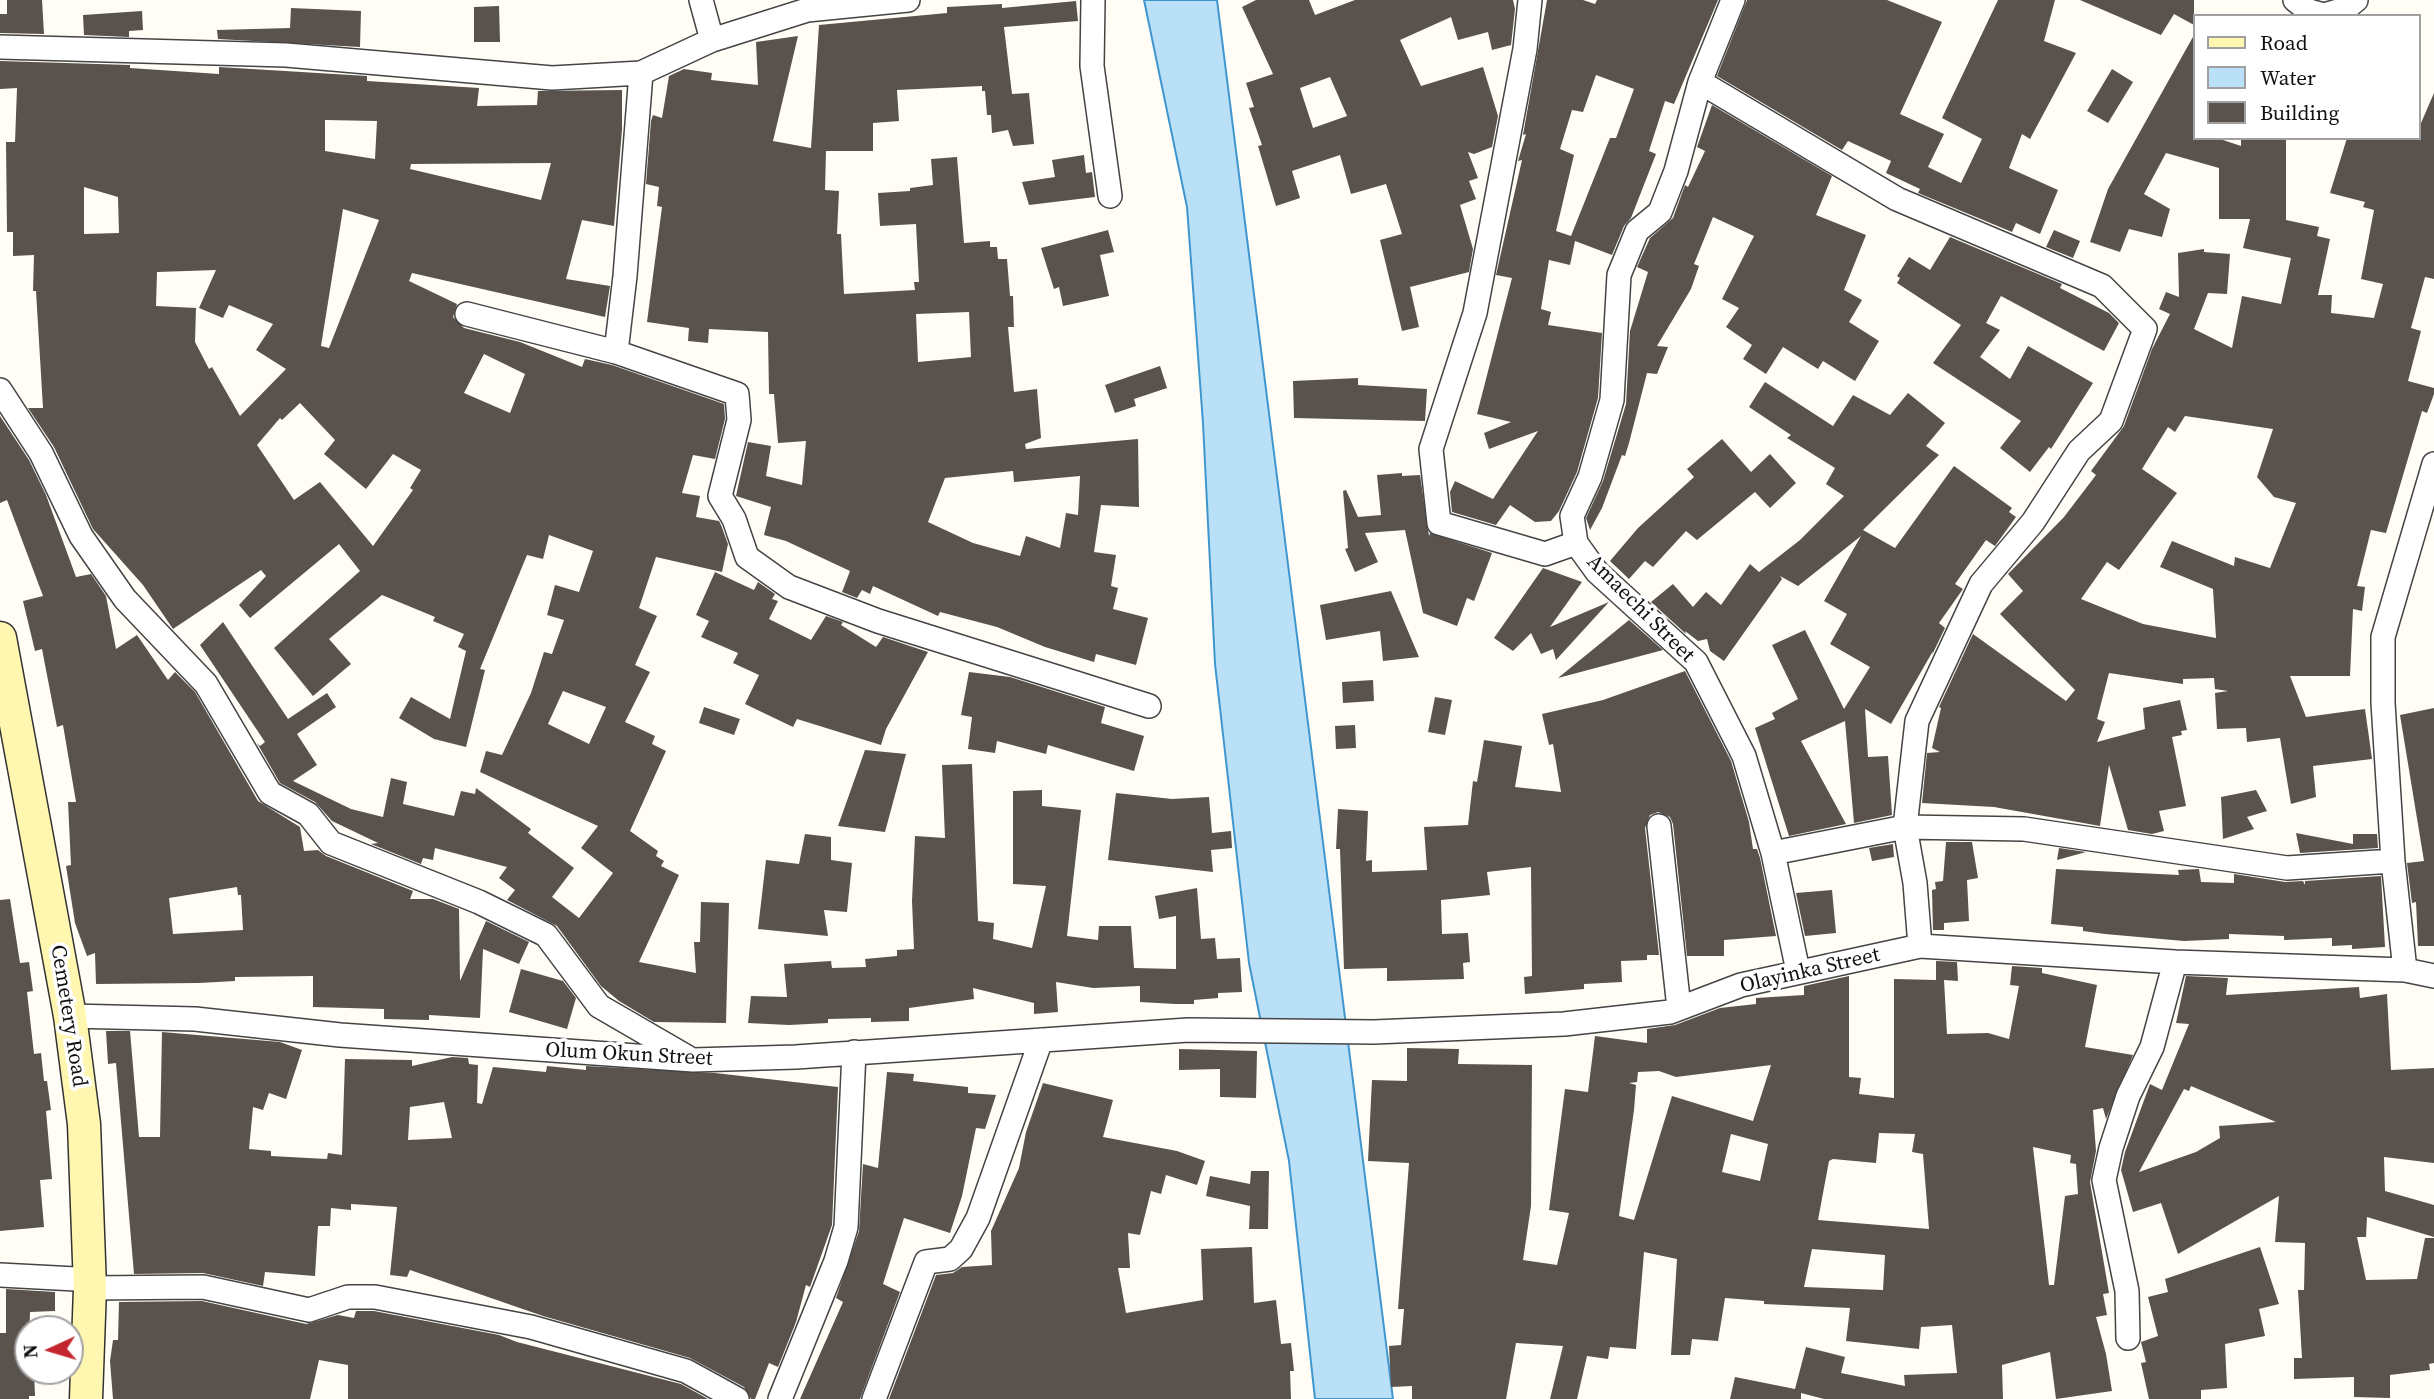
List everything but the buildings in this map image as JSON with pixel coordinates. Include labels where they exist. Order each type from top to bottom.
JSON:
[{"type":"main road","name":"Cemetery Road","points":[[0,638],[70,1016],[84,1124],[83,1284],[86,1399]]},
{"type":"main road","name":"Cemetery Road","points":[[0,728],[53,1006],[68,1111],[83,1284],[73,1399]]},
{"type":"street","points":[[701,0],[712,40]]},
{"type":"street","points":[[0,47],[286,55],[552,78],[640,73],[712,40],[807,5],[908,0]]},
{"type":"street","points":[[1093,0],[1092,66],[1110,196]]},
{"type":"street","name":"Amaechi Street","points":[[1530,0],[1525,48],[1475,313],[1431,449],[1439,523],[1545,554],[1576,542],[1597,572],[1696,662],[1744,756],[1773,853],[1798,971]]},
{"type":"street","points":[[1576,542],[1572,516],[1590,477],[1612,400],[1619,275],[1637,231],[1660,212],[1676,171],[1700,82],[1733,0]]},
{"type":"street","points":[[2295,0],[2309,11],[2320,14]]},
{"type":"street","points":[[2328,14],[2345,9],[2356,0]]},
{"type":"street","points":[[616,352],[625,276],[640,73]]},
{"type":"street","points":[[1700,82],[1897,199],[2102,286],[2145,329],[2111,421],[2079,452],[2033,522],[1980,584],[1917,721],[1905,827],[1920,946]]},
{"type":"street","points":[[467,314],[616,352],[737,394],[738,420],[720,496],[734,519],[747,557],[789,587],[877,621],[1149,706]]},
{"type":"street","points":[[0,390],[41,453],[81,536],[125,599],[206,684],[270,793],[308,814],[331,843],[479,902],[545,935],[599,1006],[693,1060]]},
{"type":"street","points":[[2405,971],[2393,861],[2383,704],[2383,637],[2434,464]]},
{"type":"street","points":[[1658,826],[1674,1010]]},
{"type":"street","points":[[1773,853],[1905,827],[2024,829],[2287,868],[2393,861]]},
{"type":"street","name":"Olayinka Street","points":[[1188,1030],[1374,1032],[1564,1024],[1674,1010],[1741,985],[1920,946],[2175,962],[2405,971],[2434,976]]},
{"type":"street","points":[[2127,1338],[2127,1291],[2104,1180],[2111,1148],[2133,1085],[2152,1047],[2175,962]]},
{"type":"street","name":"Olum Okun Street","points":[[70,1016],[195,1019],[340,1035],[693,1060],[796,1057],[1188,1030]]},
{"type":"street","points":[[874,1399],[926,1262],[950,1259],[961,1249],[978,1218],[1041,1040]]},
{"type":"street","points":[[779,1399],[836,1261],[846,1227],[854,1052]]},
{"type":"street","points":[[0,1275],[83,1284],[203,1287],[309,1310],[348,1297],[375,1297],[518,1324],[596,1345],[686,1371],[737,1399]]},
{"type":"water","points":[[1144,0],[1217,0],[1393,1399],[1315,1399],[1289,1161],[1249,963],[1215,664],[1203,423],[1187,207]]}]
